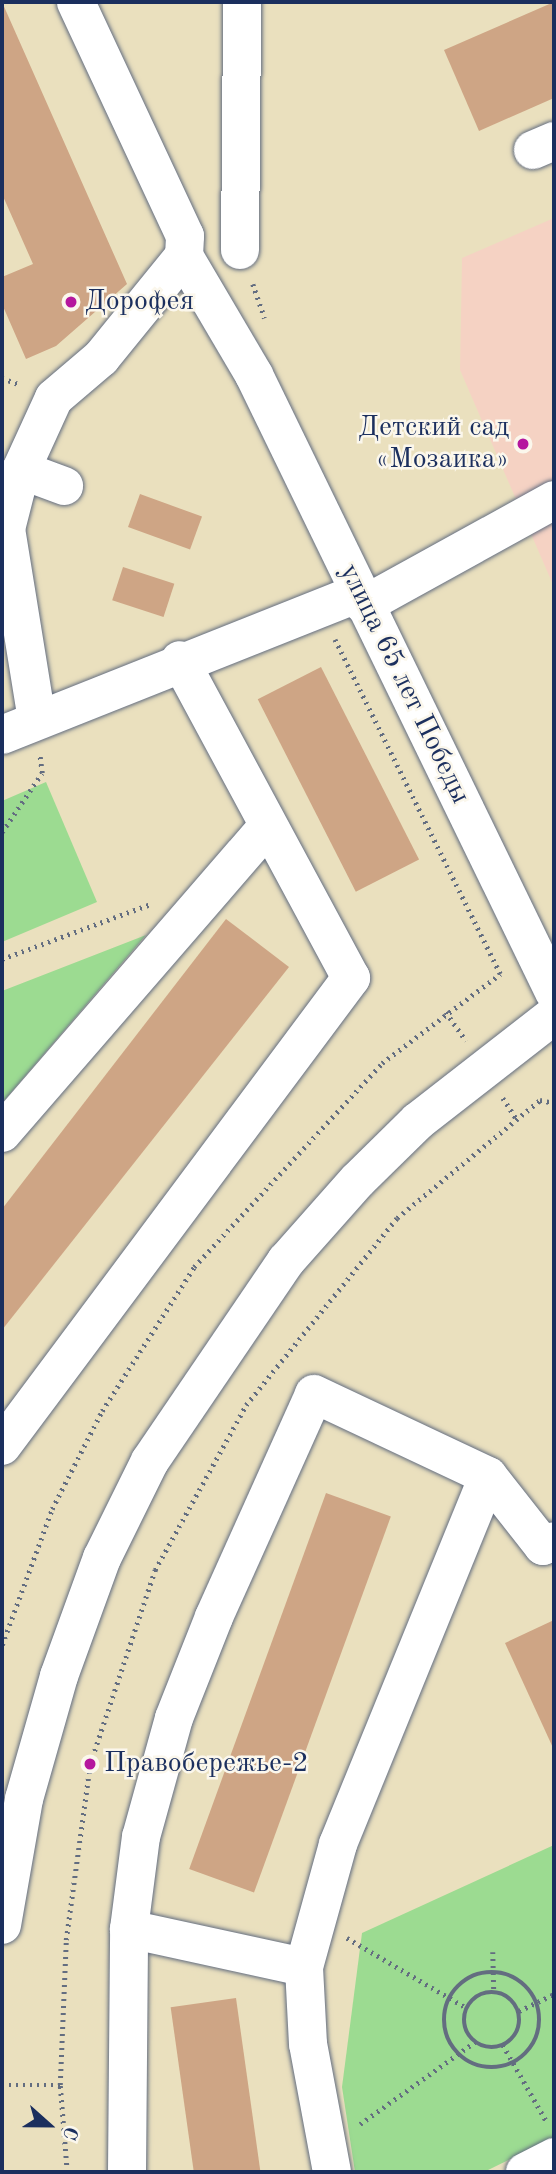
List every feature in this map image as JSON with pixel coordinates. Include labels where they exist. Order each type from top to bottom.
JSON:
[{"type":"street","points":[[76,2],[185,236],[184,256],[101,358],[54,398],[21,470],[6,529],[24,725],[180,660],[361,599],[554,500]]},
{"type":"street","points":[[240,250],[242,2]]},
{"type":"street","name":"улица 65 лет Победы","points":[[184,256],[254,375],[554,992]]},
{"type":"street","points":[[21,470],[64,486]]},
{"type":"street","points":[[2,1443],[351,978],[265,828],[180,660]]},
{"type":"street","points":[[2,1133],[265,828]]},
{"type":"street","points":[[2,1925],[24,1799],[59,1676],[102,1558],[150,1461],[286,1261],[358,1180],[418,1121],[554,1015]]},
{"type":"street","points":[[127,2172],[129,1930],[141,1837],[174,1718],[314,1394],[488,1476],[543,1546],[554,1541]]},
{"type":"street","points":[[330,2160],[308,2044],[304,1967],[313,1917],[385,1719],[488,1476]]},
{"type":"street","points":[[129,1930],[304,1967]]},
{"type":"street","points":[[525,2172],[554,2157]]},
{"type":"path","points":[[2,832],[42,773],[24,725]]},
{"type":"path","points":[[2,959],[156,902]]},
{"type":"path","points":[[313,1917],[467,2008]]},
{"type":"path","points":[[492,1952],[494,1992]]},
{"type":"path","points":[[494,1972],[517,1978],[538,2002],[539,2034],[513,2063],[491,2068],[459,2054],[445,2030],[449,1999],[471,1976],[494,1972]]},
{"type":"path","points":[[475,2042],[465,2027],[467,2008],[480,1995],[494,1992],[519,2011]]},
{"type":"path","points":[[519,2011],[554,1994]]},
{"type":"path","points":[[503,2045],[519,2029],[519,2011]]},
{"type":"path","points":[[330,2160],[475,2042],[503,2045]]},
{"type":"path","points":[[503,2045],[554,2135]]},
{"type":"path","points":[[2,2085],[60,2085]]},
{"type":"shaded area","name":"Детский сад «Мозаика»","points":[[554,218],[554,587],[460,370],[462,258]]},
{"type":"green space","points":[[46,782],[97,902],[2,942],[2,801]]},
{"type":"green space","points":[[146,935],[19,1083],[2,1103],[2,991]]},
{"type":"green space","points":[[554,1845],[554,2138],[484,2172],[355,2172],[342,2087],[362,1933]]},
{"type":"building","points":[[2,2],[127,284],[56,346],[26,359],[2,304],[2,277],[33,264],[2,194]]},
{"type":"building","points":[[554,2],[554,98],[479,131],[444,50]]},
{"type":"building","points":[[140,494],[202,517],[190,549],[128,527]]},
{"type":"building","points":[[123,567],[174,584],[164,617],[112,600]]},
{"type":"building","points":[[321,667],[419,859],[356,892],[258,699]]},
{"type":"building","points":[[226,919],[289,967],[2,1330],[2,1209]]},
{"type":"building","points":[[326,1493],[391,1517],[254,1892],[189,1869]]},
{"type":"building","points":[[554,1620],[554,1750],[505,1643]]},
{"type":"building","points":[[236,1998],[260,2172],[194,2172],[171,2007]]},
{"type":"place","name":"Дорофея","points":[[71,302]]},
{"type":"place","name":"Детский сад «Мозаика»","points":[[523,444]]},
{"type":"place","name":"Правобережье-2","points":[[90,1764]]}]
